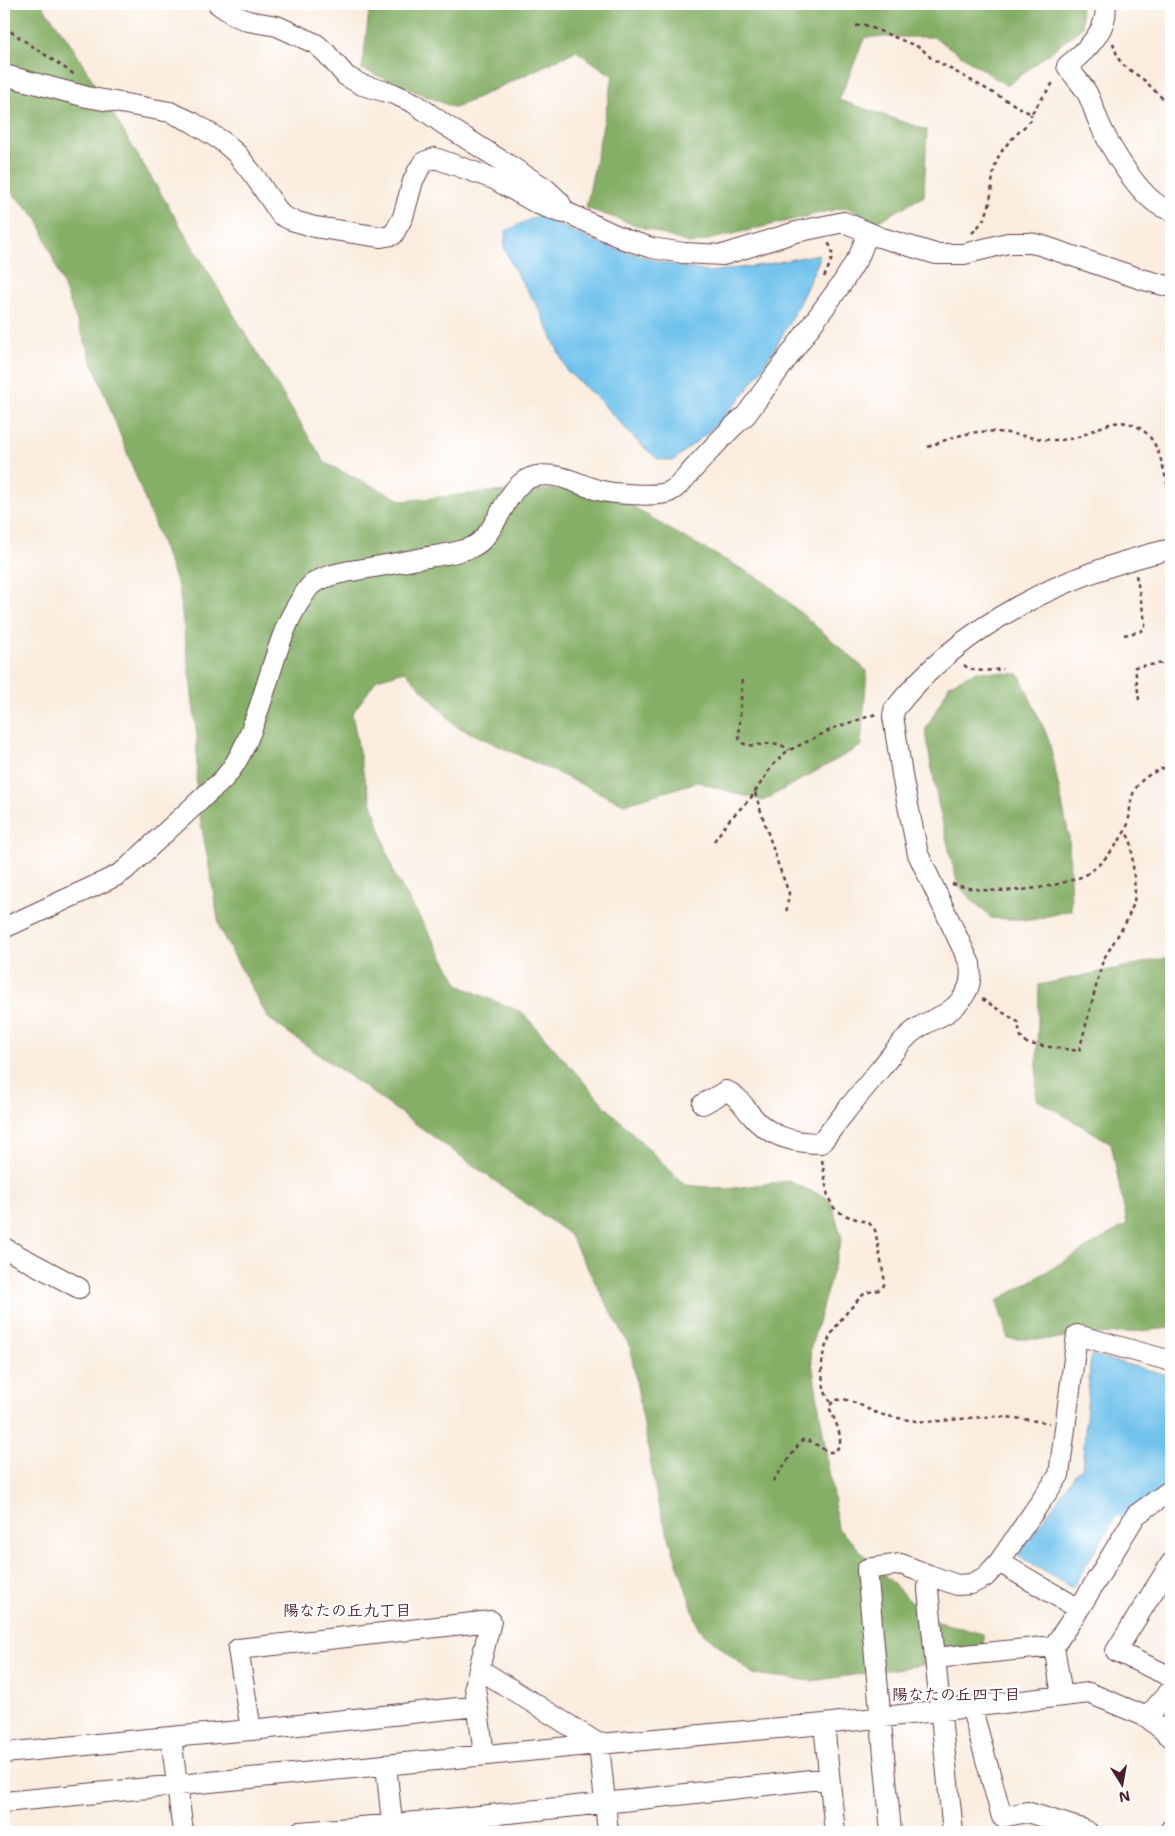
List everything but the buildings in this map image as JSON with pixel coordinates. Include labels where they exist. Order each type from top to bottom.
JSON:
[{"type":"street","points":[[218,4],[234,15],[248,21],[277,26],[316,44],[346,76],[362,85],[394,94],[414,103],[544,188],[559,201],[565,212]]},
{"type":"street","points":[[1105,4],[1107,14],[1093,42],[1067,66],[1086,91],[1103,132],[1122,164],[1145,194],[1163,209],[1171,210]]},
{"type":"street","points":[[4,75],[87,97],[170,112],[192,122],[222,141],[237,154],[281,215],[315,227],[381,237],[393,235],[403,217],[413,181],[424,162],[435,158],[494,179],[538,204],[559,212],[565,212],[638,244],[668,250],[703,255],[736,252],[796,232],[844,222],[868,233],[924,251],[950,255],[964,254],[1008,243],[1030,243],[1171,287]]},
{"type":"street","points":[[4,928],[120,873],[135,862],[219,784],[244,747],[276,653],[294,611],[310,585],[315,581],[344,572],[452,553],[470,548],[486,537],[515,491],[529,478],[557,476],[576,480],[601,491],[645,494],[664,494],[677,487],[729,430],[746,415],[844,282],[859,256],[868,233]]},
{"type":"street","points":[[703,1104],[726,1091],[731,1092],[752,1116],[776,1136],[805,1143],[821,1143],[907,1036],[926,1022],[950,1012],[968,990],[971,982],[970,964],[918,854],[903,781],[894,710],[919,681],[954,648],[987,624],[1052,588],[1136,557],[1171,549]]},
{"type":"street","points":[[4,1248],[79,1288]]},
{"type":"street","points":[[891,1832],[867,1569],[901,1564],[956,1585],[971,1584],[985,1577],[999,1562],[1059,1475],[1077,1335],[1171,1361]]},
{"type":"street","points":[[1062,1696],[1054,1646],[1079,1609],[1136,1515],[1171,1490]]},
{"type":"street","points":[[999,1562],[1079,1609]]},
{"type":"street","points":[[1171,1563],[1116,1651],[1171,1677]]},
{"type":"street","points":[[929,1575],[928,1590],[934,1658],[953,1832]]},
{"type":"street","points":[[251,1730],[238,1649],[491,1621],[474,1688],[484,1755]]},
{"type":"street","points":[[934,1658],[1054,1646]]},
{"type":"street","points":[[479,1669],[599,1744]]},
{"type":"street","points":[[1147,1717],[1171,1690]]},
{"type":"street","points":[[4,1802],[824,1724],[1089,1693],[1147,1717],[1171,1737]]},
{"type":"street","points":[[4,1753],[251,1730],[477,1706]]},
{"type":"street","points":[[971,1706],[1002,1817],[1027,1812],[1088,1832]]},
{"type":"street","points":[[824,1724],[835,1832]]},
{"type":"street","points":[[171,1737],[183,1832]]},
{"type":"street","points":[[599,1744],[608,1832]]},
{"type":"street","points":[[386,1765],[392,1829]]},
{"type":"street","points":[[299,1832],[392,1829],[829,1778]]},
{"type":"path","points":[[856,26],[865,25],[921,48],[931,58],[1031,114]]},
{"type":"path","points":[[4,27],[86,82],[87,97]]},
{"type":"path","points":[[1113,42],[1118,58],[1123,65],[1144,80],[1171,108]]},
{"type":"path","points":[[967,237],[986,217],[990,208],[997,161],[1000,153],[1031,120],[1031,114],[1052,83],[1067,66]]},
{"type":"path","points":[[822,241],[827,242],[833,250],[824,278]]},
{"type":"path","points":[[928,447],[958,436],[995,431],[1058,440],[1069,439],[1080,437],[1107,424],[1123,422],[1141,429],[1157,449],[1164,464],[1171,496]]},
{"type":"path","points":[[1124,635],[1141,631],[1145,628],[1135,570],[1136,557]]},
{"type":"path","points":[[954,648],[962,663],[969,669],[1003,669]]},
{"type":"path","points":[[1139,700],[1135,667],[1171,662]]},
{"type":"path","points":[[742,680],[741,742],[747,746],[766,743],[778,744],[789,750]]},
{"type":"path","points":[[714,842],[730,819],[755,792],[772,766],[789,750],[834,728],[894,710]]},
{"type":"path","points":[[950,883],[1000,892],[1022,891],[1078,878],[1087,874],[1102,861],[1125,831],[1128,824],[1132,796],[1139,783],[1152,772],[1171,765]]},
{"type":"path","points":[[755,792],[789,893],[786,915]]},
{"type":"path","points":[[968,990],[1018,1022],[1020,1037],[1023,1042],[1079,1051],[1103,960],[1126,922],[1134,903],[1131,841],[1125,831]]},
{"type":"path","points":[[821,1143],[822,1161],[831,1204],[839,1213],[873,1225],[885,1282],[884,1287],[880,1290],[864,1294],[856,1301],[830,1334],[825,1344],[822,1355],[822,1374],[827,1398],[831,1402]]},
{"type":"path","points":[[831,1402],[847,1400],[877,1413],[911,1420],[933,1422],[995,1416],[1065,1426]]},
{"type":"path","points":[[773,1481],[802,1440],[809,1440],[831,1452],[836,1451],[839,1447],[839,1431],[828,1407],[831,1402]]},
{"type":"green space","points":[[4,4],[41,4],[67,38],[325,463],[403,501],[487,492],[604,488],[669,529],[764,581],[867,671],[861,746],[763,801],[697,782],[624,804],[456,726],[405,671],[377,679],[352,714],[364,777],[394,874],[460,986],[523,1013],[605,1106],[685,1185],[727,1189],[788,1181],[830,1199],[842,1238],[810,1350],[838,1528],[928,1619],[983,1634],[984,1656],[812,1681],[753,1674],[699,1629],[658,1504],[630,1347],[569,1234],[268,1018],[220,930],[196,794],[197,736],[179,589],[38,219],[4,185]]},
{"type":"green space","points":[[370,4],[1080,4],[1083,27],[1007,86],[934,37],[865,37],[839,100],[927,130],[924,196],[877,222],[846,207],[691,244],[586,208],[613,76],[576,51],[455,108],[362,69]]},
{"type":"green space","points":[[977,671],[1019,674],[1049,740],[1069,837],[1071,910],[1032,920],[991,918],[958,886],[939,808],[925,731],[950,684]]},
{"type":"green space","points":[[1171,957],[1171,1328],[1057,1339],[1008,1339],[997,1301],[1127,1224],[1111,1143],[1036,1099],[1039,985]]},
{"type":"water","points":[[539,215],[594,242],[664,263],[708,272],[764,265],[818,254],[819,260],[777,344],[752,383],[737,402],[716,425],[673,461],[658,459],[638,442],[597,398],[567,371],[539,309],[514,269],[504,248],[506,231]]},
{"type":"water","points":[[1091,1355],[1171,1376],[1171,1482],[1126,1520],[1117,1515],[1072,1588],[1018,1556],[1078,1470],[1082,1470]]},
{"type":"district","name":"陽なたの丘九丁目","points":[[347,1610]]},
{"type":"district","name":"陽なたの丘四丁目","points":[[956,1694]]}]
